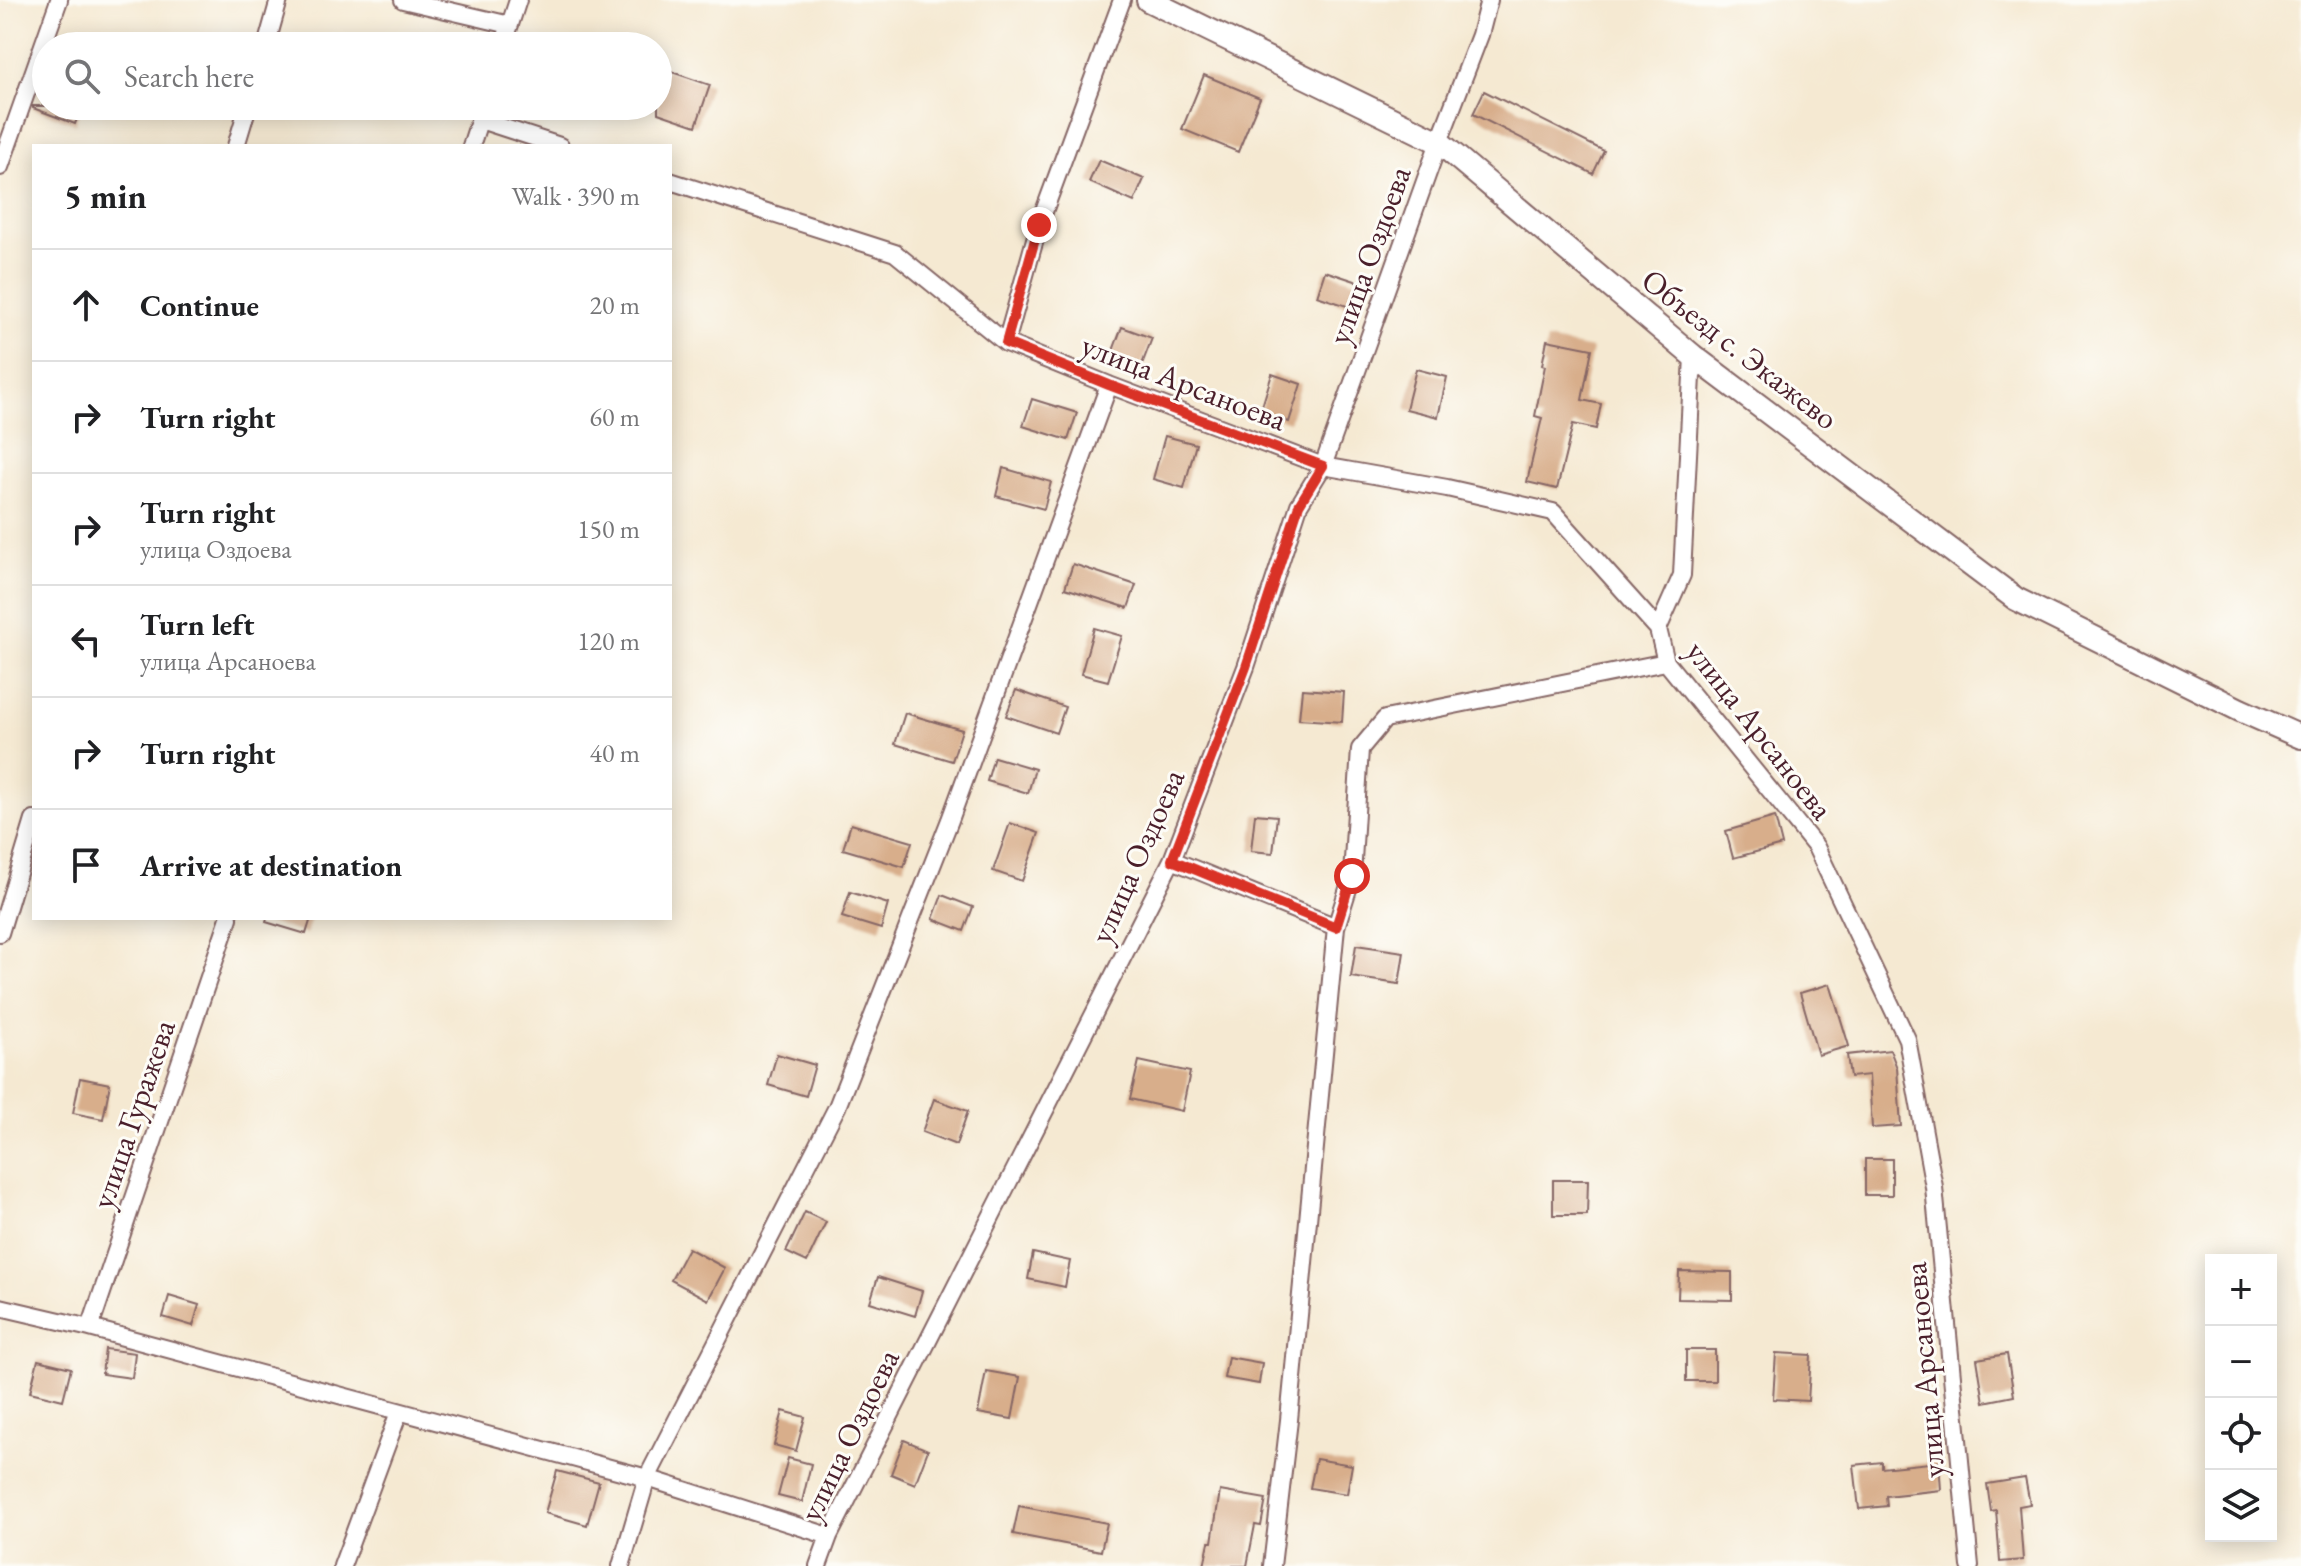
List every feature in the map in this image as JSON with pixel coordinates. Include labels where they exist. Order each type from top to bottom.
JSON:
[{"type":"main road","name":"Объезд с. Экажево","points":[[1148,0],[1439,142],[1693,356],[2016,599],[2301,737]]},
{"type":"street","points":[[48,32],[59,0]]},
{"type":"street","points":[[270,32],[279,0]]},
{"type":"street","points":[[403,0],[510,25]]},
{"type":"street","points":[[508,32],[518,0]]},
{"type":"street","points":[[1006,343],[1039,225],[1122,0]]},
{"type":"street","name":"улица Оздоева","points":[[818,1566],[829,1536],[1172,860],[1246,667],[1299,505],[1323,466],[1480,35],[1489,0]]},
{"type":"street","points":[[0,167],[32,76]]},
{"type":"street","points":[[237,144],[244,120]]},
{"type":"street","points":[[472,144],[480,120]]},
{"type":"street","points":[[499,120],[555,144]]},
{"type":"street","name":"улица Арсаноева","points":[[672,182],[895,253],[1006,343],[1323,466],[1447,488],[1553,512],[1658,629],[1666,662],[1816,847],[1907,1039],[1934,1187],[1970,1566]]},
{"type":"street","points":[[1658,629],[1682,575],[1693,356]]},
{"type":"street","points":[[621,1566],[647,1478],[837,1107],[950,820],[1109,385]]},
{"type":"street","points":[[1272,1566],[1291,1405],[1336,927],[1352,876],[1360,749],[1385,719],[1666,662]]},
{"type":"street","points":[[0,933],[32,827]]},
{"type":"street","points":[[1172,860],[1336,927]]},
{"type":"street","name":"улица Гуражева","points":[[90,1328],[228,920]]},
{"type":"street","points":[[0,1307],[90,1328],[647,1478],[829,1536]]},
{"type":"street","points":[[342,1566],[399,1412]]},
{"type":"building","points":[[672,72],[710,85],[696,126],[672,118]]},
{"type":"building","points":[[1204,75],[1260,98],[1238,152],[1182,129]]},
{"type":"building","points":[[1484,91],[1604,151],[1593,174],[1473,114]]},
{"type":"building","points":[[1099,160],[1144,179],[1134,202],[1089,182]]},
{"type":"building","points":[[1325,271],[1367,285],[1359,310],[1317,296]]},
{"type":"building","points":[[1122,327],[1152,338],[1138,375],[1108,364]]},
{"type":"building","points":[[1547,340],[1592,349],[1582,400],[1601,404],[1596,429],[1573,424],[1557,489],[1527,482],[1542,418],[1535,416]]},
{"type":"building","points":[[1416,369],[1447,377],[1438,417],[1406,409]]},
{"type":"building","points":[[1272,374],[1301,384],[1289,422],[1260,413]]},
{"type":"building","points":[[1032,399],[1077,413],[1068,440],[1023,426]]},
{"type":"building","points":[[1165,436],[1196,444],[1184,488],[1153,479]]},
{"type":"building","points":[[1003,468],[1051,482],[1044,509],[996,496]]},
{"type":"building","points":[[1073,564],[1136,585],[1128,608],[1065,588]]},
{"type":"building","points":[[1094,628],[1122,636],[1108,681],[1081,674]]},
{"type":"building","points":[[1302,689],[1344,692],[1342,722],[1299,719]]},
{"type":"building","points":[[1016,690],[1065,707],[1056,733],[1006,716]]},
{"type":"building","points":[[905,713],[962,730],[952,761],[895,744]]},
{"type":"building","points":[[994,757],[1035,769],[1028,793],[987,781]]},
{"type":"building","points":[[1255,814],[1277,816],[1273,853],[1251,851]]},
{"type":"building","points":[[1775,817],[1782,845],[1733,858],[1726,831]]},
{"type":"building","points":[[1010,823],[1039,833],[1022,881],[993,871]]},
{"type":"building","points":[[851,824],[912,842],[904,867],[843,849]]},
{"type":"building","points":[[850,892],[888,904],[881,929],[842,917]]},
{"type":"building","points":[[942,895],[973,907],[964,931],[933,919]]},
{"type":"building","points":[[266,920],[310,920],[306,934]]},
{"type":"building","points":[[1356,945],[1404,952],[1399,984],[1351,977]]},
{"type":"building","points":[[1830,984],[1849,1046],[1818,1055],[1800,993]]},
{"type":"building","points":[[1890,1050],[1897,1068],[1901,1126],[1872,1128],[1869,1075],[1850,1077],[1847,1055]]},
{"type":"building","points":[[777,1054],[815,1065],[806,1096],[768,1085]]},
{"type":"building","points":[[1139,1061],[1190,1072],[1182,1111],[1130,1099]]},
{"type":"building","points":[[80,1078],[110,1084],[103,1119],[73,1113]]},
{"type":"building","points":[[934,1099],[968,1111],[956,1145],[922,1132]]},
{"type":"building","points":[[1865,1159],[1892,1159],[1892,1195],[1865,1195]]},
{"type":"building","points":[[1553,1180],[1588,1180],[1587,1215],[1553,1215]]},
{"type":"building","points":[[805,1212],[826,1222],[807,1262],[786,1252]]},
{"type":"building","points":[[688,1248],[725,1268],[708,1300],[671,1280]]},
{"type":"building","points":[[1033,1253],[1070,1261],[1065,1287],[1028,1279]]},
{"type":"building","points":[[1679,1271],[1732,1272],[1732,1300],[1678,1299]]},
{"type":"building","points":[[878,1277],[922,1291],[915,1316],[870,1302]]},
{"type":"building","points":[[169,1296],[199,1305],[193,1326],[163,1317]]},
{"type":"building","points":[[105,1349],[135,1353],[132,1378],[102,1374]]},
{"type":"building","points":[[1686,1350],[1715,1350],[1715,1381],[1686,1381]]},
{"type":"building","points":[[1776,1353],[1811,1355],[1808,1401],[1773,1399]]},
{"type":"building","points":[[2007,1354],[2014,1396],[1984,1402],[1977,1359]]},
{"type":"building","points":[[1228,1357],[1262,1363],[1259,1384],[1224,1378]]},
{"type":"building","points":[[38,1360],[71,1368],[63,1400],[30,1392]]},
{"type":"building","points":[[986,1371],[1020,1377],[1012,1419],[978,1413]]},
{"type":"building","points":[[783,1411],[805,1417],[796,1451],[774,1445]]},
{"type":"building","points":[[904,1440],[928,1450],[915,1484],[891,1474]]},
{"type":"building","points":[[788,1458],[811,1464],[802,1502],[778,1496]]},
{"type":"building","points":[[1316,1459],[1352,1465],[1347,1494],[1310,1488]]},
{"type":"building","points":[[1882,1462],[1882,1468],[1939,1462],[1941,1490],[1886,1496],[1887,1506],[1859,1509],[1854,1465]]},
{"type":"building","points":[[557,1471],[599,1482],[587,1525],[545,1513]]},
{"type":"building","points":[[2025,1478],[2030,1504],[2019,1506],[2023,1560],[2000,1562],[1996,1510],[1991,1511],[1987,1484]]},
{"type":"building","points":[[1220,1491],[1266,1499],[1261,1526],[1255,1525],[1247,1566],[1204,1566],[1209,1542],[1212,1542]]},
{"type":"building","points":[[1019,1506],[1107,1523],[1101,1551],[1013,1534]]},
{"type":"route","points":[[1039,225],[1006,343],[1323,466],[1299,505],[1246,667],[1172,860],[1336,927],[1352,876]]}]
